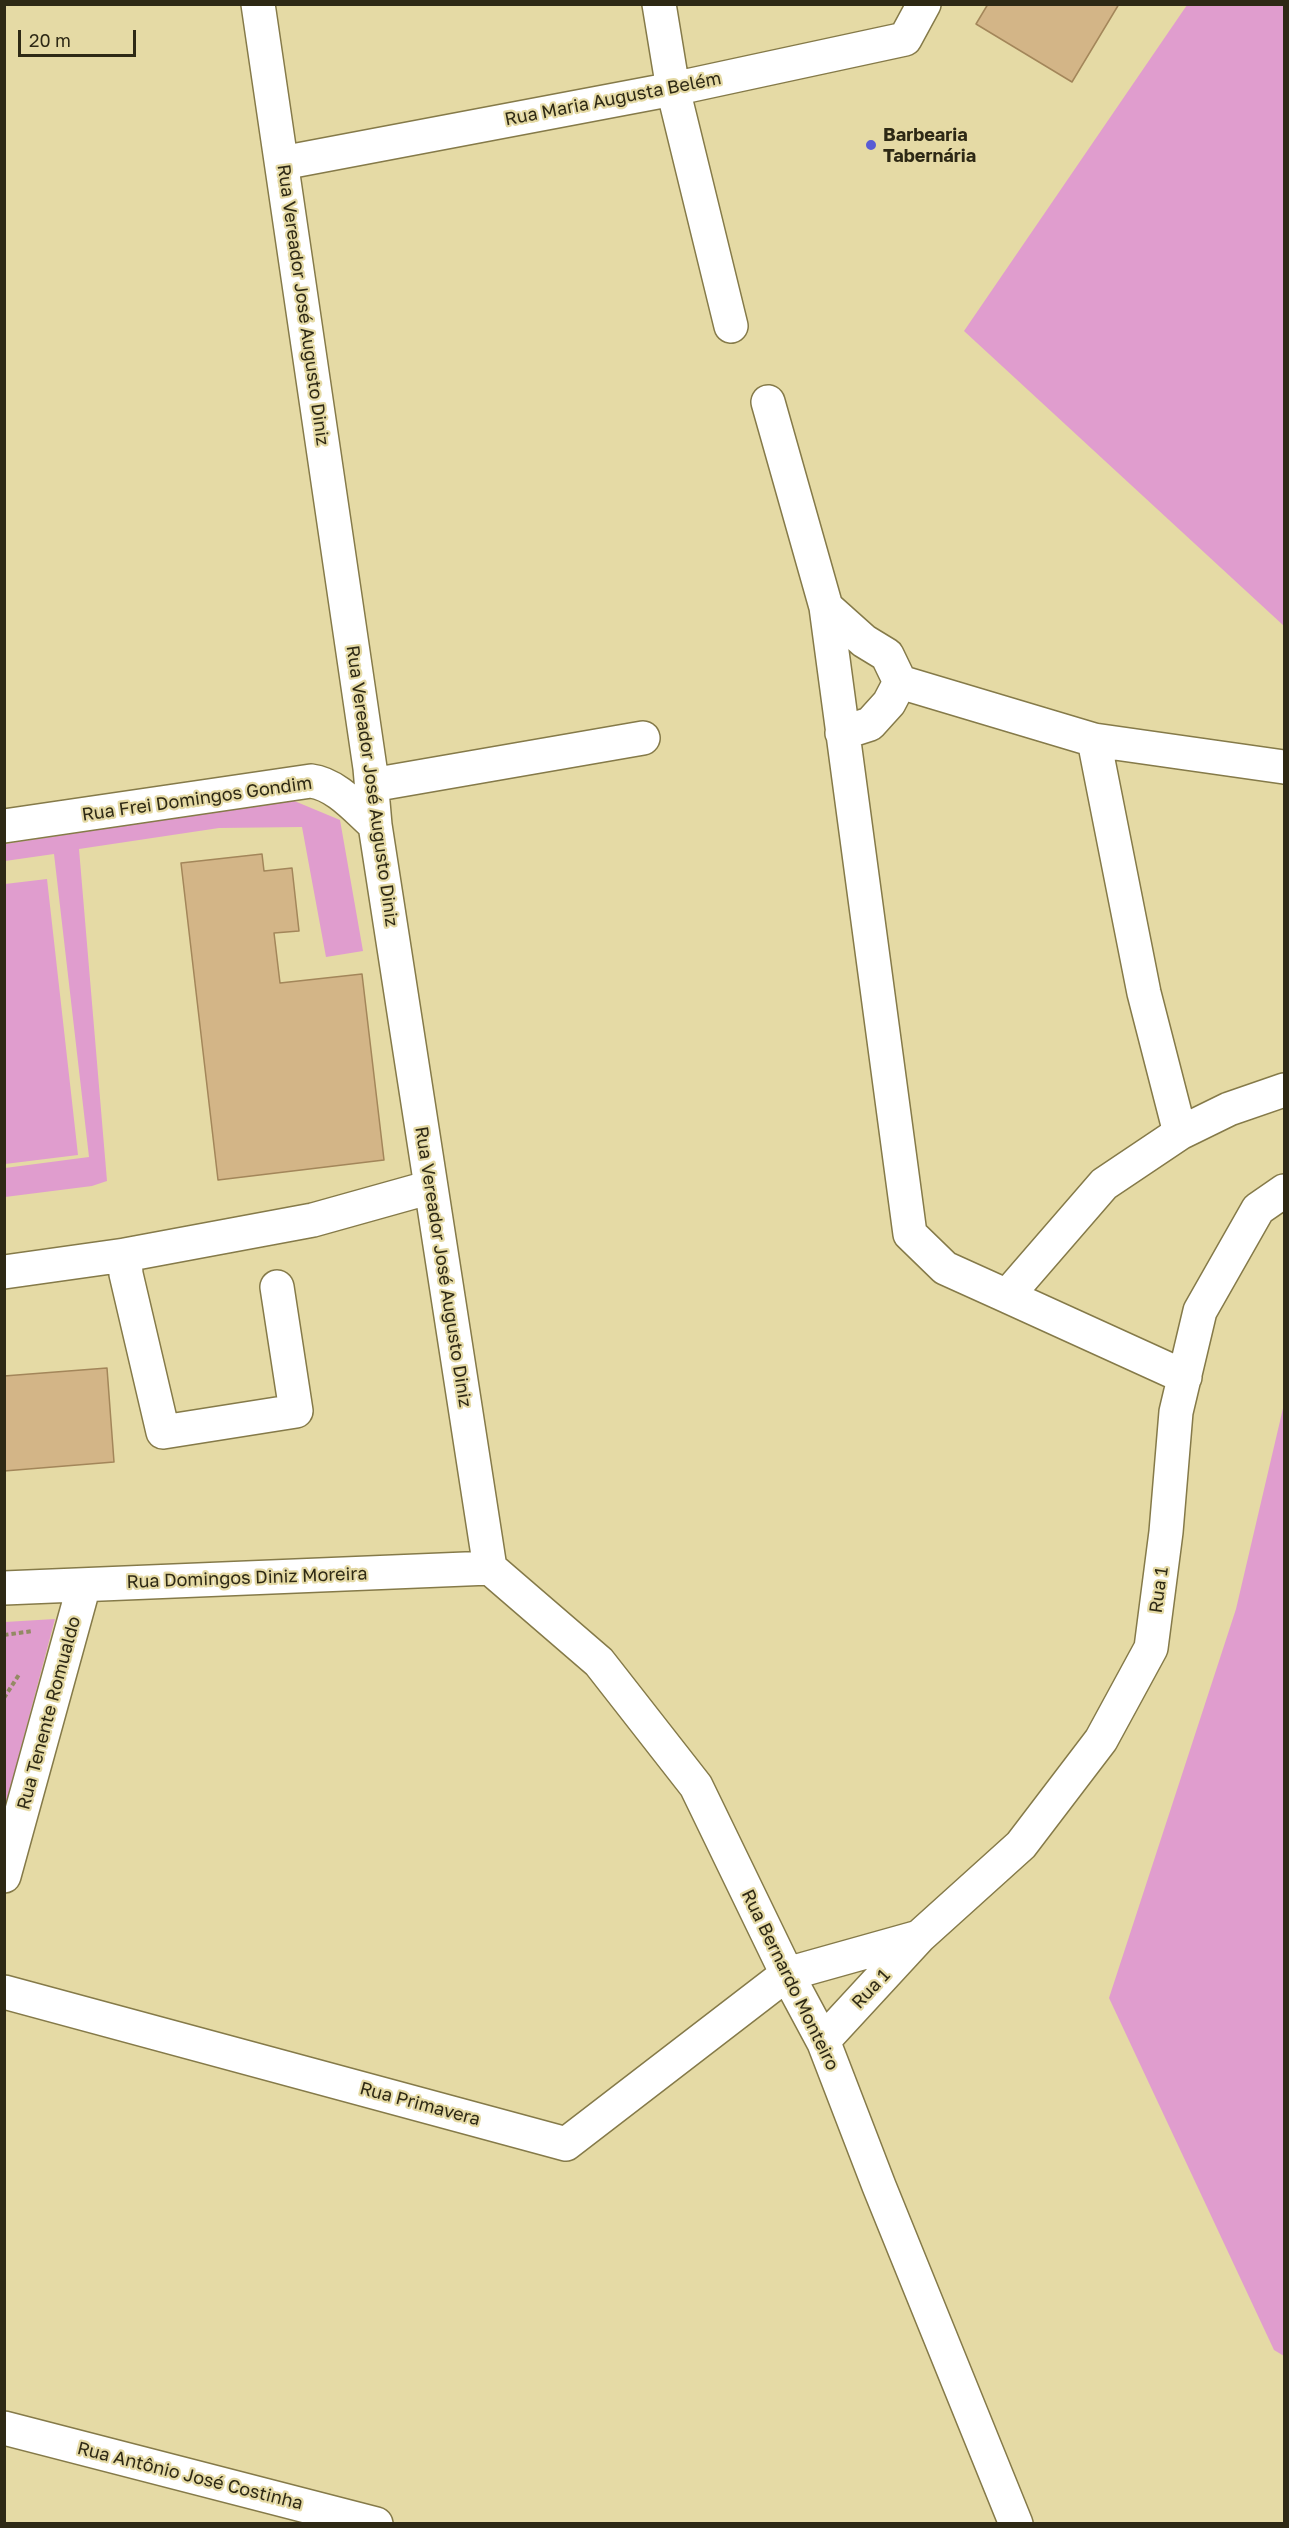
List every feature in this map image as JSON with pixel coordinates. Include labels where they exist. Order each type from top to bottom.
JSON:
[{"type":"street","name":"Rua Vereador José Augusto Diniz","points":[[258,4],[372,785],[375,825],[490,1568]]},
{"type":"street","points":[[659,4],[673,89],[731,326]]},
{"type":"street","name":"Rua Maria Augusta Belém","points":[[282,163],[673,89],[905,39],[924,4]]},
{"type":"street","points":[[768,402],[826,606],[910,1234],[945,1268],[1185,1377]]},
{"type":"street","points":[[826,606],[864,640],[887,655],[900,682],[1094,740],[1284,767]]},
{"type":"street","points":[[842,733],[870,724],[889,703],[900,682]]},
{"type":"street","points":[[372,785],[643,738]]},
{"type":"street","points":[[1094,740],[1144,993],[1180,1133]]},
{"type":"street","name":"Rua Frei Domingos Gondim","points":[[4,826],[311,781],[321,782],[333,788],[375,825]]},
{"type":"street","points":[[1007,1296],[1104,1184],[1180,1133],[1229,1109],[1284,1090]]},
{"type":"street","points":[[4,1272],[125,1255],[313,1220],[431,1187]]},
{"type":"street","name":"Rua 1","points":[[823,2041],[919,1937],[1021,1845],[1101,1740],[1151,1648],[1166,1532],[1176,1412],[1200,1311],[1258,1209],[1284,1191]]},
{"type":"street","points":[[125,1255],[126,1274],[163,1432],[296,1411],[277,1287]]},
{"type":"street","name":"Rua Domingos Diniz Moreira","points":[[4,1588],[490,1568]]},
{"type":"street","name":"Rua Bernardo Monteiro","points":[[490,1568],[599,1662],[696,1786],[787,1974],[823,2041],[879,2186],[1016,2523]]},
{"type":"street","name":"Rua Tenente Romualdo","points":[[4,1876],[84,1585]]},
{"type":"street","name":"Rua 1","points":[[787,1974],[919,1937]]},
{"type":"street","name":"Rua Primavera","points":[[4,1992],[566,2144],[787,1974]]},
{"type":"street","name":"Rua Antônio José Costinha","points":[[4,2428],[376,2523]]},
{"type":"shaded area","points":[[1187,5],[1284,5],[1284,626],[964,331]]},
{"type":"shaded area","points":[[292,800],[340,820],[363,951],[326,957],[302,827],[219,828],[79,849],[107,1181],[92,1186],[5,1197],[5,1168],[89,1157],[54,854],[5,861],[5,844]]},
{"type":"shaded area","points":[[47,879],[78,1155],[5,1164],[5,884]]},
{"type":"shaded area","points":[[1284,1404],[1284,2356],[1274,2350],[1109,1998],[1236,1609]]},
{"type":"shaded area","points":[[55,1619],[5,1808],[5,1622]]},
{"type":"building","points":[[988,4],[1119,4],[1072,82],[976,24]]},
{"type":"building","points":[[262,854],[264,871],[292,868],[299,931],[274,933],[280,983],[362,974],[384,1160],[218,1180],[181,863]]},
{"type":"building","points":[[107,1368],[114,1462],[4,1471],[4,1376]]},
{"type":"place","name":"Barbearia Tabernária","points":[[871,145]]}]
